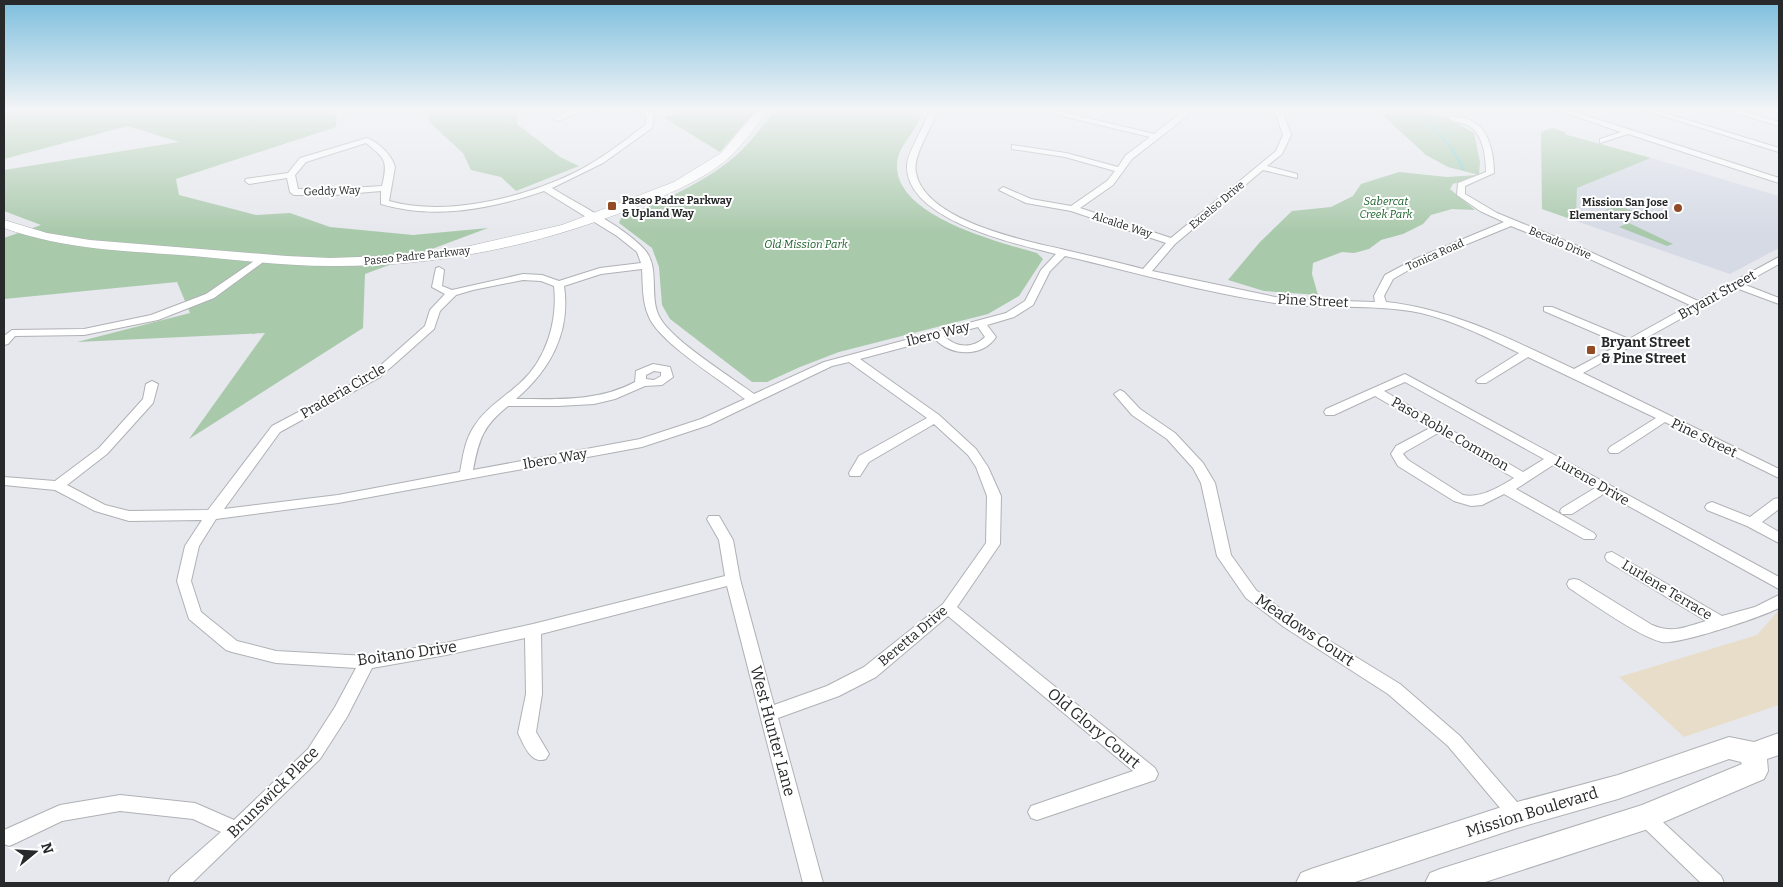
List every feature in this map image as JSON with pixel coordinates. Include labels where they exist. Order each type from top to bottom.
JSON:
[{"type":"main road","name":"Paseo Padre Parkway","points":[[4,224],[28,234],[78,242],[308,262],[351,262],[426,257],[526,239],[596,220],[682,182],[718,160],[728,150]]},
{"type":"main road","points":[[1440,883],[1645,817],[1756,771],[1754,753],[1779,744]]},
{"type":"main road","name":"Mission Boulevard","points":[[1311,883],[1341,878],[1517,815],[1618,787],[1729,748],[1754,753]]},
{"type":"street","name":"Geddy Way","points":[[334,150],[303,160],[291,175],[294,192],[334,192],[385,188],[392,168],[388,156],[381,150]]},
{"type":"street","points":[[385,188],[384,202],[397,207],[424,209],[485,204],[569,178],[615,150]]},
{"type":"street","name":"Pine Street","points":[[913,150],[910,166],[915,184],[929,201],[955,218],[988,232],[1145,272],[1277,300],[1381,304],[1422,310],[1464,323],[1576,373],[1779,473]]},
{"type":"street","points":[[1037,150],[1066,155],[1122,170]]},
{"type":"street","points":[[1073,209],[1110,182],[1122,170],[1129,157],[1137,150]]},
{"type":"street","name":"Excelso Drive","points":[[1145,272],[1172,242],[1280,150]]},
{"type":"street","name":"Becado Drive","points":[[1487,150],[1491,160],[1490,173],[1461,185],[1461,195],[1477,207],[1699,305]]},
{"type":"street","points":[[1685,150],[1779,181]]},
{"type":"street","points":[[1262,167],[1294,176]]},
{"type":"street","points":[[249,181],[291,175]]},
{"type":"street","points":[[544,187],[620,234],[641,251],[646,265],[649,302],[655,319],[671,338],[752,398]]},
{"type":"street","name":"Alcalde Way","points":[[1003,190],[1029,201],[1073,209],[1172,242]]},
{"type":"street","name":"Tonica Road","points":[[1381,304],[1379,296],[1389,277],[1418,261],[1510,223]]},
{"type":"street","name":"Ibero Way","points":[[4,481],[58,486],[100,508],[129,516],[212,515],[338,499],[642,443],[705,422],[752,398],[828,364],[1010,315],[1029,302],[1046,270],[1063,252]]},
{"type":"street","points":[[4,342],[12,333],[84,332],[154,318],[210,296],[264,258]]},
{"type":"street","name":"Bryant Street","points":[[1576,373],[1779,260]]},
{"type":"street","points":[[466,475],[472,442],[483,422],[542,366],[556,328],[562,295],[559,284],[600,271],[646,265]]},
{"type":"street","points":[[438,270],[438,287],[452,293]]},
{"type":"street","name":"Praderia Circle","points":[[212,515],[276,429],[376,375],[430,327],[435,310],[452,293],[471,287],[523,277],[542,278],[559,284]]},
{"type":"street","points":[[1736,285],[1779,302]]},
{"type":"street","points":[[1548,309],[1629,344]]},
{"type":"street","points":[[936,334],[953,347],[964,348],[983,345],[988,342],[991,336],[980,323]]},
{"type":"street","points":[[1482,381],[1528,352]]},
{"type":"street","name":"Beretta Drive","points":[[769,714],[833,691],[870,672],[948,608],[993,544],[994,496],[982,467],[972,452],[935,418],[850,357]]},
{"type":"street","name":"Lurene Drive","points":[[1375,391],[1405,377],[1779,584]]},
{"type":"street","points":[[506,402],[568,403],[614,396],[629,392],[644,383]]},
{"type":"street","points":[[58,486],[103,451],[149,400],[152,384]]},
{"type":"street","points":[[1330,412],[1375,391]]},
{"type":"street","name":"Paso Roble Common","points":[[1375,391],[1524,478]]},
{"type":"street","name":"Meadows Court","points":[[1120,394],[1136,412],[1170,436],[1198,466],[1208,483],[1224,556],[1251,594],[1289,623],[1394,689],[1454,741],[1517,815]]},
{"type":"street","points":[[855,473],[864,459],[935,418]]},
{"type":"street","points":[[1614,450],[1664,418]]},
{"type":"street","points":[[1439,428],[1400,449],[1397,454],[1402,463],[1459,498],[1471,501],[1482,500],[1495,492],[1506,489],[1553,459]]},
{"type":"street","points":[[1567,511],[1604,488]]},
{"type":"street","points":[[1506,489],[1588,536]]},
{"type":"street","points":[[1752,523],[1779,502]]},
{"type":"street","points":[[1712,506],[1752,523],[1779,538]]},
{"type":"street","name":"Boitano Drive","points":[[212,515],[192,546],[184,581],[194,615],[232,646],[276,657],[367,662],[446,649],[533,630],[733,579]]},
{"type":"street","name":"West Hunter Lane","points":[[714,519],[726,540],[733,579],[813,883]]},
{"type":"street","name":"Lurlene Terrace","points":[[1612,557],[1721,623]]},
{"type":"street","points":[[1574,584],[1647,629],[1663,636],[1676,636],[1760,611],[1779,600]]},
{"type":"street","name":"Old Glory Court","points":[[948,608],[1148,774],[1037,812]]},
{"type":"street","points":[[533,630],[534,694],[527,733],[540,754]]},
{"type":"street","name":"Brunswick Place","points":[[178,883],[314,754],[341,712],[367,662]]},
{"type":"street","points":[[9,837],[60,814],[120,803],[195,811],[236,830]]},
{"type":"street","points":[[1645,817],[1714,883]]},
{"type":"shaded area","name":"Mission San Jose Elementary School","points":[[1651,158],[1779,196],[1779,248],[1730,274],[1576,221],[1577,188]]},
{"type":"shaded area","points":[[1779,610],[1779,705],[1684,737],[1619,677],[1757,635]]},
{"type":"green space","points":[[4,150],[36,150],[4,159]]},
{"type":"green space","points":[[127,150],[264,150],[176,179],[179,195],[256,215],[290,213],[330,227],[413,235],[488,228],[365,274],[363,328],[189,439],[265,333],[77,342],[190,313],[177,282],[4,299],[4,238],[41,225],[4,211],[4,170]]},
{"type":"green space","points":[[460,150],[551,150],[560,157],[579,166],[516,191],[501,177],[471,170]]},
{"type":"green space","name":"Old Mission Park","points":[[900,150],[897,164],[901,182],[912,198],[930,212],[975,234],[1037,253],[1043,259],[1019,296],[988,314],[839,352],[767,382],[752,382],[670,319],[662,305],[659,267],[652,248],[619,223],[621,218],[676,194],[702,180],[741,151]]},
{"type":"green space","points":[[1421,150],[1478,150],[1480,162],[1479,175],[1448,167]]},
{"type":"green space","points":[[1541,150],[1623,150],[1651,158],[1577,188],[1576,221],[1542,209]]},
{"type":"green space","name":"Sabercat Creek Park","points":[[1399,172],[1447,177],[1477,175],[1453,184],[1450,189],[1475,210],[1452,209],[1431,215],[1423,224],[1403,234],[1381,240],[1369,249],[1354,253],[1342,252],[1313,263],[1312,274],[1318,295],[1264,291],[1228,280],[1260,242],[1292,211],[1331,207],[1353,196],[1361,184]]},
{"type":"green space","points":[[1619,206],[1644,215],[1630,220],[1605,210]]},
{"type":"green space","points":[[1629,223],[1673,244],[1667,246],[1619,227]]},
{"type":"waterway","points":[[1453,150],[1463,169]]},
{"type":"place","name":"Paseo Padre Parkway & Upland Way","points":[[612,206]]},
{"type":"place","name":"Mission San Jose Elementary School","points":[[1678,208]]},
{"type":"place","name":"Bryant Street & Pine Street","points":[[1591,350]]}]
